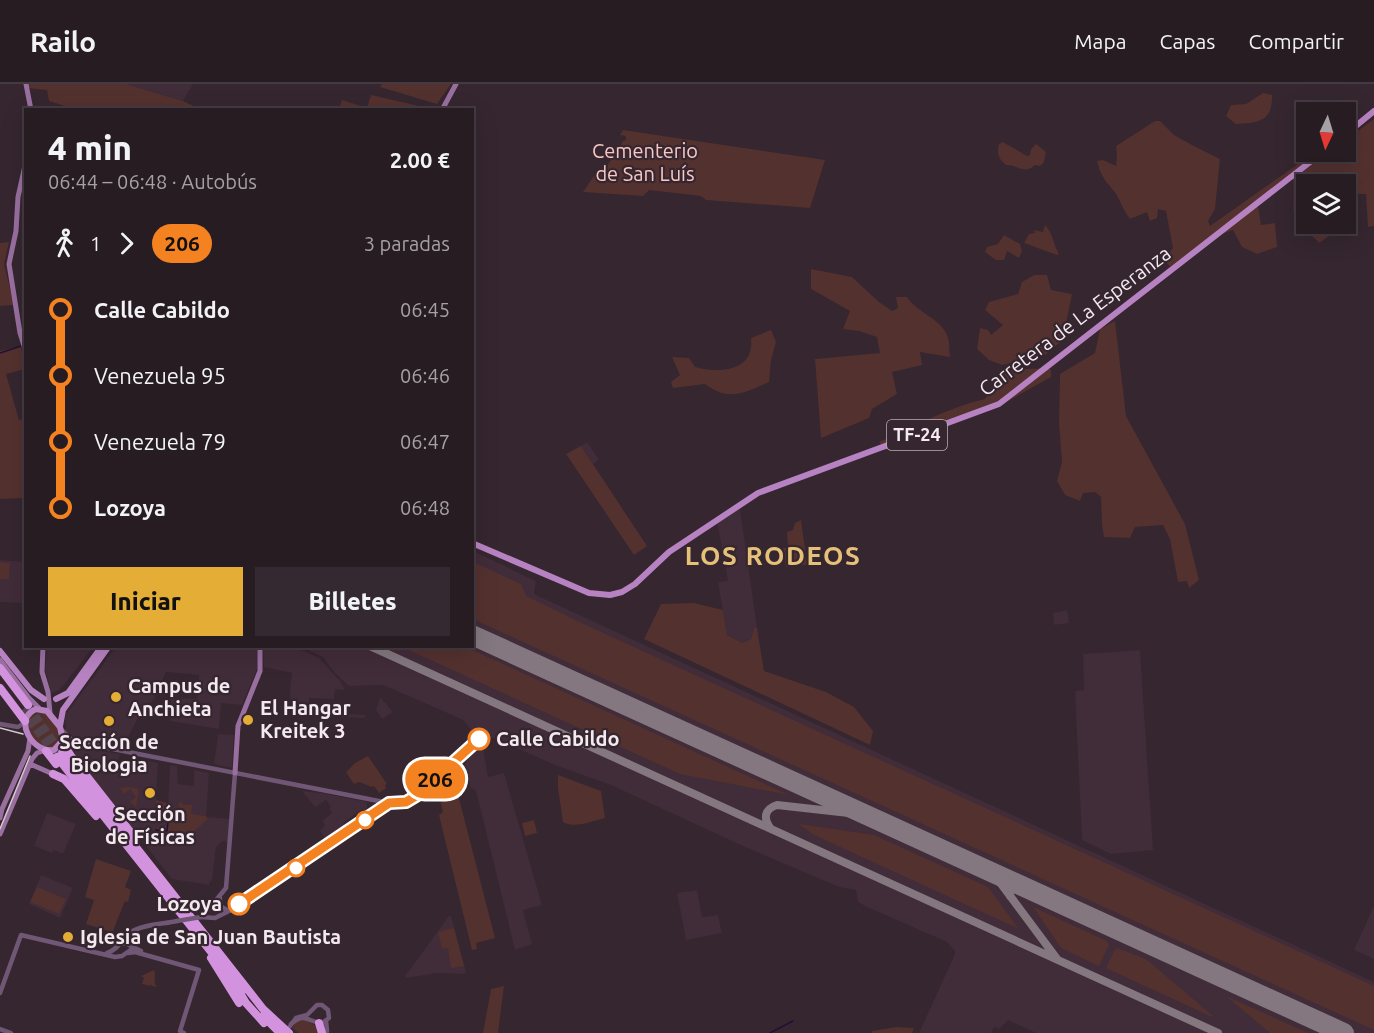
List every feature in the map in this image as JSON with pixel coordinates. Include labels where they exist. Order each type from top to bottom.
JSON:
[{"type":"highway","points":[[0,668],[25,708],[0,680]]},
{"type":"highway","points":[[0,688],[24,722]]},
{"type":"highway","points":[[62,742],[137,840],[150,863]]},
{"type":"highway","points":[[45,751],[98,817]]},
{"type":"highway","points":[[280,1033],[260,1014],[226,972],[59,755],[150,863],[241,981],[279,1020],[292,1027]]},
{"type":"highway","points":[[53,774],[64,778],[123,845],[128,846]]},
{"type":"highway","points":[[195,931],[202,947],[239,1003]]},
{"type":"highway","points":[[226,972],[246,1002],[274,1033]]},
{"type":"highway","points":[[319,1021],[326,1032]]},
{"type":"main road","points":[[26,84],[31,108]]},
{"type":"main road","points":[[443,108],[456,84]]},
{"type":"main road","points":[[1356,126],[1374,111]]},
{"type":"main road","name":"Carretera de La Esperanza","points":[[474,544],[589,594],[605,596],[622,592],[635,584],[669,552],[758,493],[999,404],[1310,162]]},
{"type":"main road","points":[[24,170],[18,197],[16,231],[9,267],[24,346]]},
{"type":"main road","points":[[43,648],[42,672],[48,692],[46,701],[41,709],[30,712],[24,722],[30,738],[45,751]]},
{"type":"main road","points":[[56,699],[68,693],[101,648]]},
{"type":"main road","points":[[0,834],[30,764],[37,753],[57,748],[62,742],[63,710],[108,648]]},
{"type":"main road","points":[[235,773],[238,726],[260,671],[260,648]]},
{"type":"main road","points":[[0,651],[31,690],[46,701],[50,713],[61,728]]},
{"type":"main road","points":[[0,660],[29,698],[41,709],[50,713],[63,710]]},
{"type":"main road","points":[[0,818],[28,751],[30,738]]},
{"type":"main road","points":[[30,764],[53,774]]},
{"type":"street","points":[[0,724],[18,727],[24,722]]},
{"type":"street","points":[[61,728],[71,740]]},
{"type":"street","points":[[62,742],[65,739],[71,740],[389,803],[406,802],[416,796],[476,740],[483,737]]},
{"type":"street","points":[[71,756],[69,748],[77,742]]},
{"type":"street","points":[[201,917],[221,896],[227,885],[235,773]]},
{"type":"street","points":[[106,954],[135,930],[201,917],[209,918],[229,911],[389,803]]},
{"type":"street","points":[[221,896],[221,915]]},
{"type":"street","points":[[211,906],[229,911]]},
{"type":"street","points":[[207,911],[209,918]]},
{"type":"street","points":[[124,930],[130,933]]},
{"type":"street","points":[[0,993],[21,934],[118,957],[135,952],[199,970],[182,1032]]},
{"type":"street","points":[[125,938],[132,949],[128,953]]},
{"type":"street","points":[[119,945],[129,945],[149,955]]},
{"type":"street","points":[[118,957],[116,953],[119,945]]},
{"type":"street","points":[[292,1027],[298,1019],[319,1021],[329,1012],[324,1006],[315,1006],[311,1012],[292,1027]]},
{"type":"street","points":[[311,1012],[319,1021]]},
{"type":"street","points":[[0,1029],[11,1033]]},
{"type":"shaded area","points":[[126,84],[193,84],[183,101]]},
{"type":"shaded area","points":[[587,442],[599,460],[593,464],[581,446]]},
{"type":"shaded area","points":[[740,509],[757,628],[754,628],[751,639],[742,643],[727,635],[718,582],[728,581],[717,521]]},
{"type":"shaded area","points":[[474,551],[536,581],[534,594],[1374,982],[1374,1033],[1036,1033],[1008,1020],[999,1029],[994,1027],[991,1033],[919,1033],[955,954],[947,942],[858,902],[856,890],[839,887],[745,847],[611,785],[555,765],[480,732],[472,731],[463,720],[383,685],[349,686],[323,657],[303,648],[474,648]]},
{"type":"shaded area","points":[[0,560],[24,562],[24,603],[0,602]]},
{"type":"shaded area","points":[[1067,610],[1069,623],[1054,625],[1053,613]]},
{"type":"shaded area","name":"Campus de Anchieta","points":[[47,648],[92,648],[58,691],[51,693],[45,669]]},
{"type":"shaded area","name":"Campus de Anchieta","points":[[115,648],[257,648],[257,669],[242,705],[221,703],[219,729],[170,721],[171,698],[197,699],[199,675],[166,672],[154,699],[138,718],[122,749],[80,740],[72,736],[66,730],[66,714]]},
{"type":"shaded area","points":[[263,648],[297,648],[319,658],[345,690],[335,689],[334,699],[309,698],[309,707],[327,708],[328,713],[366,715],[364,718],[291,715],[292,673],[264,667]]},
{"type":"shaded area","points":[[1140,650],[1153,850],[1111,854],[1082,840],[1075,691],[1084,690],[1083,654]]},
{"type":"shaded area","points":[[380,697],[393,712],[382,719],[376,710]]},
{"type":"shaded area","name":"Campus de Anchieta","points":[[218,734],[234,735],[232,768],[214,764]]},
{"type":"shaded area","points":[[482,741],[488,777],[504,773],[542,905],[523,910],[532,944],[515,950],[476,791],[471,788],[465,764],[476,744]]},
{"type":"shaded area","name":"Campus de Anchieta","points":[[74,745],[120,754],[117,765],[131,768],[133,758],[158,763],[156,800],[168,804],[170,765],[177,766],[178,784],[194,786],[194,770],[209,773],[206,817],[230,819],[228,842],[222,841],[216,847],[212,881],[209,885],[172,879],[75,756]]},
{"type":"shaded area","points":[[302,791],[367,802],[367,816],[363,809],[355,814],[343,823],[346,829],[344,832],[328,843],[320,831],[325,825],[322,821],[332,813],[329,809],[331,807],[326,800],[315,807]]},
{"type":"shaded area","points":[[47,813],[76,824],[63,854],[54,850],[52,853],[34,846]]},
{"type":"shaded area","points":[[41,875],[73,888],[60,918],[29,904]]},
{"type":"shaded area","points":[[697,890],[702,917],[718,915],[722,933],[686,940],[677,893]]},
{"type":"shaded area","points":[[1374,906],[1374,959],[1354,950]]},
{"type":"shaded area","points":[[451,916],[466,972],[464,974],[437,973],[406,978],[405,976]]},
{"type":"green space","points":[[28,84],[126,84],[183,101],[198,108],[71,108],[49,101],[47,90],[29,88]]},
{"type":"green space","points":[[382,84],[451,84],[437,104],[380,87]]},
{"type":"green space","points":[[1263,93],[1272,95],[1272,104],[1267,116],[1263,119],[1257,122],[1236,124],[1226,116],[1231,105],[1246,104]]},
{"type":"green space","points":[[371,95],[428,108],[367,108]]},
{"type":"green space","points":[[342,100],[367,108],[339,108]]},
{"type":"green space","points":[[1374,119],[1374,226],[1368,227],[1366,194],[1356,196],[1356,174],[1296,174],[1296,224],[1293,178],[1258,206],[1261,225],[1275,223],[1277,247],[1257,254],[1242,247],[1233,230],[1207,239],[1170,267],[1164,259],[1173,248],[1166,211],[1158,209],[1157,218],[1150,221],[1147,212],[1130,219],[1103,176],[1097,161],[1103,160],[1116,166],[1116,146],[1155,121],[1160,121],[1174,135],[1220,159],[1215,209],[1208,221],[1210,226],[1301,162],[1356,162],[1356,132]]},
{"type":"green space","name":"Cementerio de San Luís","points":[[623,130],[825,160],[810,208],[706,200],[701,196],[649,190],[643,196],[583,192],[596,173],[608,174],[607,166],[623,141],[626,140],[626,136],[620,135]]},
{"type":"green space","points":[[1003,142],[1027,156],[1036,144],[1046,152],[1044,162],[1040,166],[1035,165],[1028,169],[1006,165],[998,153],[999,144]]},
{"type":"green space","points":[[1045,225],[1059,254],[1057,255],[1024,243],[1029,234],[1035,233],[1034,230],[1043,232]]},
{"type":"green space","points":[[1308,234],[1330,234],[1319,243]]},
{"type":"green space","points":[[1004,235],[1020,244],[1022,251],[1019,258],[1007,251],[1004,260],[996,260],[985,252],[987,247],[998,244]]},
{"type":"green space","points":[[9,242],[4,264],[14,305],[0,306],[0,243]]},
{"type":"green space","points":[[811,269],[852,277],[892,311],[898,308],[896,297],[907,297],[911,303],[941,326],[949,340],[950,357],[920,352],[922,365],[892,372],[897,394],[872,409],[869,418],[821,438],[815,359],[880,353],[877,337],[843,329],[850,311],[811,289]]},
{"type":"green space","points":[[1034,275],[1047,275],[1051,290],[1072,294],[1065,338],[1045,355],[1002,365],[989,360],[977,349],[980,328],[988,330],[991,335],[1003,325],[985,310],[989,302],[1018,294],[1022,282]]},
{"type":"green space","points":[[1115,321],[1126,416],[1185,524],[1199,580],[1189,588],[1187,581],[1178,582],[1170,539],[1163,525],[1135,527],[1130,538],[1104,537],[1101,497],[1095,492],[1083,493],[1080,501],[1065,495],[1057,481],[1062,462],[1059,423],[1060,374],[1095,353],[1100,329]]},
{"type":"green space","points":[[771,330],[776,342],[771,360],[769,382],[737,394],[722,393],[705,384],[673,388],[671,382],[680,375],[672,357],[689,358],[695,367],[725,370],[742,364],[751,349],[751,338]]},
{"type":"green space","points":[[21,346],[24,363],[24,369],[6,374],[19,420],[24,419],[24,498],[0,499],[0,351]]},
{"type":"green space","points":[[1048,368],[1051,370],[1051,377],[1001,405],[885,450],[879,442],[944,413],[985,399],[1004,370]]},
{"type":"green space","points":[[581,446],[647,546],[634,555],[566,454]]},
{"type":"green space","points":[[801,520],[807,563],[786,567],[783,548],[788,548],[787,532],[793,530],[795,523]]},
{"type":"green space","points":[[0,562],[10,563],[9,579],[0,579]]},
{"type":"green space","points":[[474,562],[521,584],[526,596],[588,626],[1374,986],[1374,1030],[474,619]]},
{"type":"green space","points":[[694,603],[723,610],[727,635],[742,643],[751,639],[754,628],[757,628],[764,671],[826,692],[854,707],[873,731],[870,745],[644,639],[661,604]]},
{"type":"green space","points":[[404,648],[468,648],[789,795],[680,774]]},
{"type":"green space","points":[[33,712],[45,712],[59,729],[59,738],[53,748],[44,748],[30,732],[28,722]]},
{"type":"green space","points":[[368,756],[387,784],[386,788],[379,793],[374,786],[359,782],[354,784],[346,772],[355,763]]},
{"type":"green space","points":[[558,775],[601,791],[605,818],[578,825],[563,822]]},
{"type":"green space","points":[[454,779],[495,938],[476,943],[477,949],[472,950],[439,815],[443,812],[440,800]]},
{"type":"green space","points":[[120,788],[139,789],[136,807],[130,802],[136,797],[130,789],[124,794]]},
{"type":"green space","points":[[156,800],[167,803],[168,813],[174,815],[174,819],[180,815],[178,812],[181,802],[183,805],[192,805],[191,814],[206,816],[208,819],[191,834],[156,831],[158,826],[168,826],[169,819],[155,822]]},
{"type":"green space","points":[[534,820],[537,833],[525,836],[522,823]]},
{"type":"green space","points":[[799,824],[874,835],[988,887],[1019,929],[814,835]]},
{"type":"green space","points":[[96,859],[131,871],[125,887],[131,890],[128,902],[125,901],[111,932],[86,924],[94,900],[85,897]]},
{"type":"green space","points":[[37,887],[66,899],[59,914],[30,902]]},
{"type":"green space","points":[[1033,907],[1107,941],[1109,945],[1099,966],[1061,948]]},
{"type":"green space","points":[[454,928],[464,966],[451,968],[448,948],[442,949],[438,932]]},
{"type":"green space","points":[[1117,948],[1146,959],[1213,1016],[1106,968]]},
{"type":"green space","points":[[154,970],[157,987],[152,986],[152,983],[151,986],[142,984],[144,978],[141,976]]},
{"type":"green space","points":[[504,986],[498,1033],[483,1033],[491,989]]},
{"type":"green space","points":[[1226,996],[1308,1033],[1270,1033]]},
{"type":"green space","points":[[306,1020],[318,1027],[318,1033],[299,1033],[292,1028],[297,1021]]},
{"type":"green space","points":[[896,1027],[914,1028],[912,1033],[872,1033],[872,1031]]},
{"type":"waterway","points":[[0,353],[21,346]]},
{"type":"waterway","points":[[156,830],[167,831],[168,821]]},
{"type":"waterway","points":[[770,1033],[793,1021]]},
{"type":"taxiway","points":[[374,648],[1218,1033]]},
{"type":"taxiway","points":[[771,829],[766,815],[769,809],[777,805],[867,815]]},
{"type":"taxiway","points":[[977,865],[999,881],[1057,959]]},
{"type":"taxiway","points":[[1010,896],[1012,886],[1021,886]]},
{"type":"runway","points":[[474,636],[1344,1033]]},
{"type":"tunnel","points":[[28,706],[61,752]]},
{"type":"tunnel","points":[[22,710],[57,757]]},
{"type":"tram line","points":[[0,728],[23,734]]},
{"type":"tram line","points":[[0,829],[30,756]]},
{"type":"bus line","name":"206","points":[[239,904],[266,888],[389,803],[411,800],[479,739]]},
{"type":"place","name":"Campus de Anchieta","points":[[116,697]]},
{"type":"place","name":"El Hangar Kreitek 3","points":[[248,720]]},
{"type":"place","name":"Sección de Biologia","points":[[109,721]]},
{"type":"place","name":"Calle Cabildo","points":[[479,739]]},
{"type":"place","name":"Sección de Físicas","points":[[150,793]]},
{"type":"place","name":"Lozoya","points":[[239,904]]},
{"type":"place","name":"Iglesia de San Juan Bautista","points":[[68,937]]},
{"type":"district","name":"LOS RODEOS","points":[[773,556]]}]
